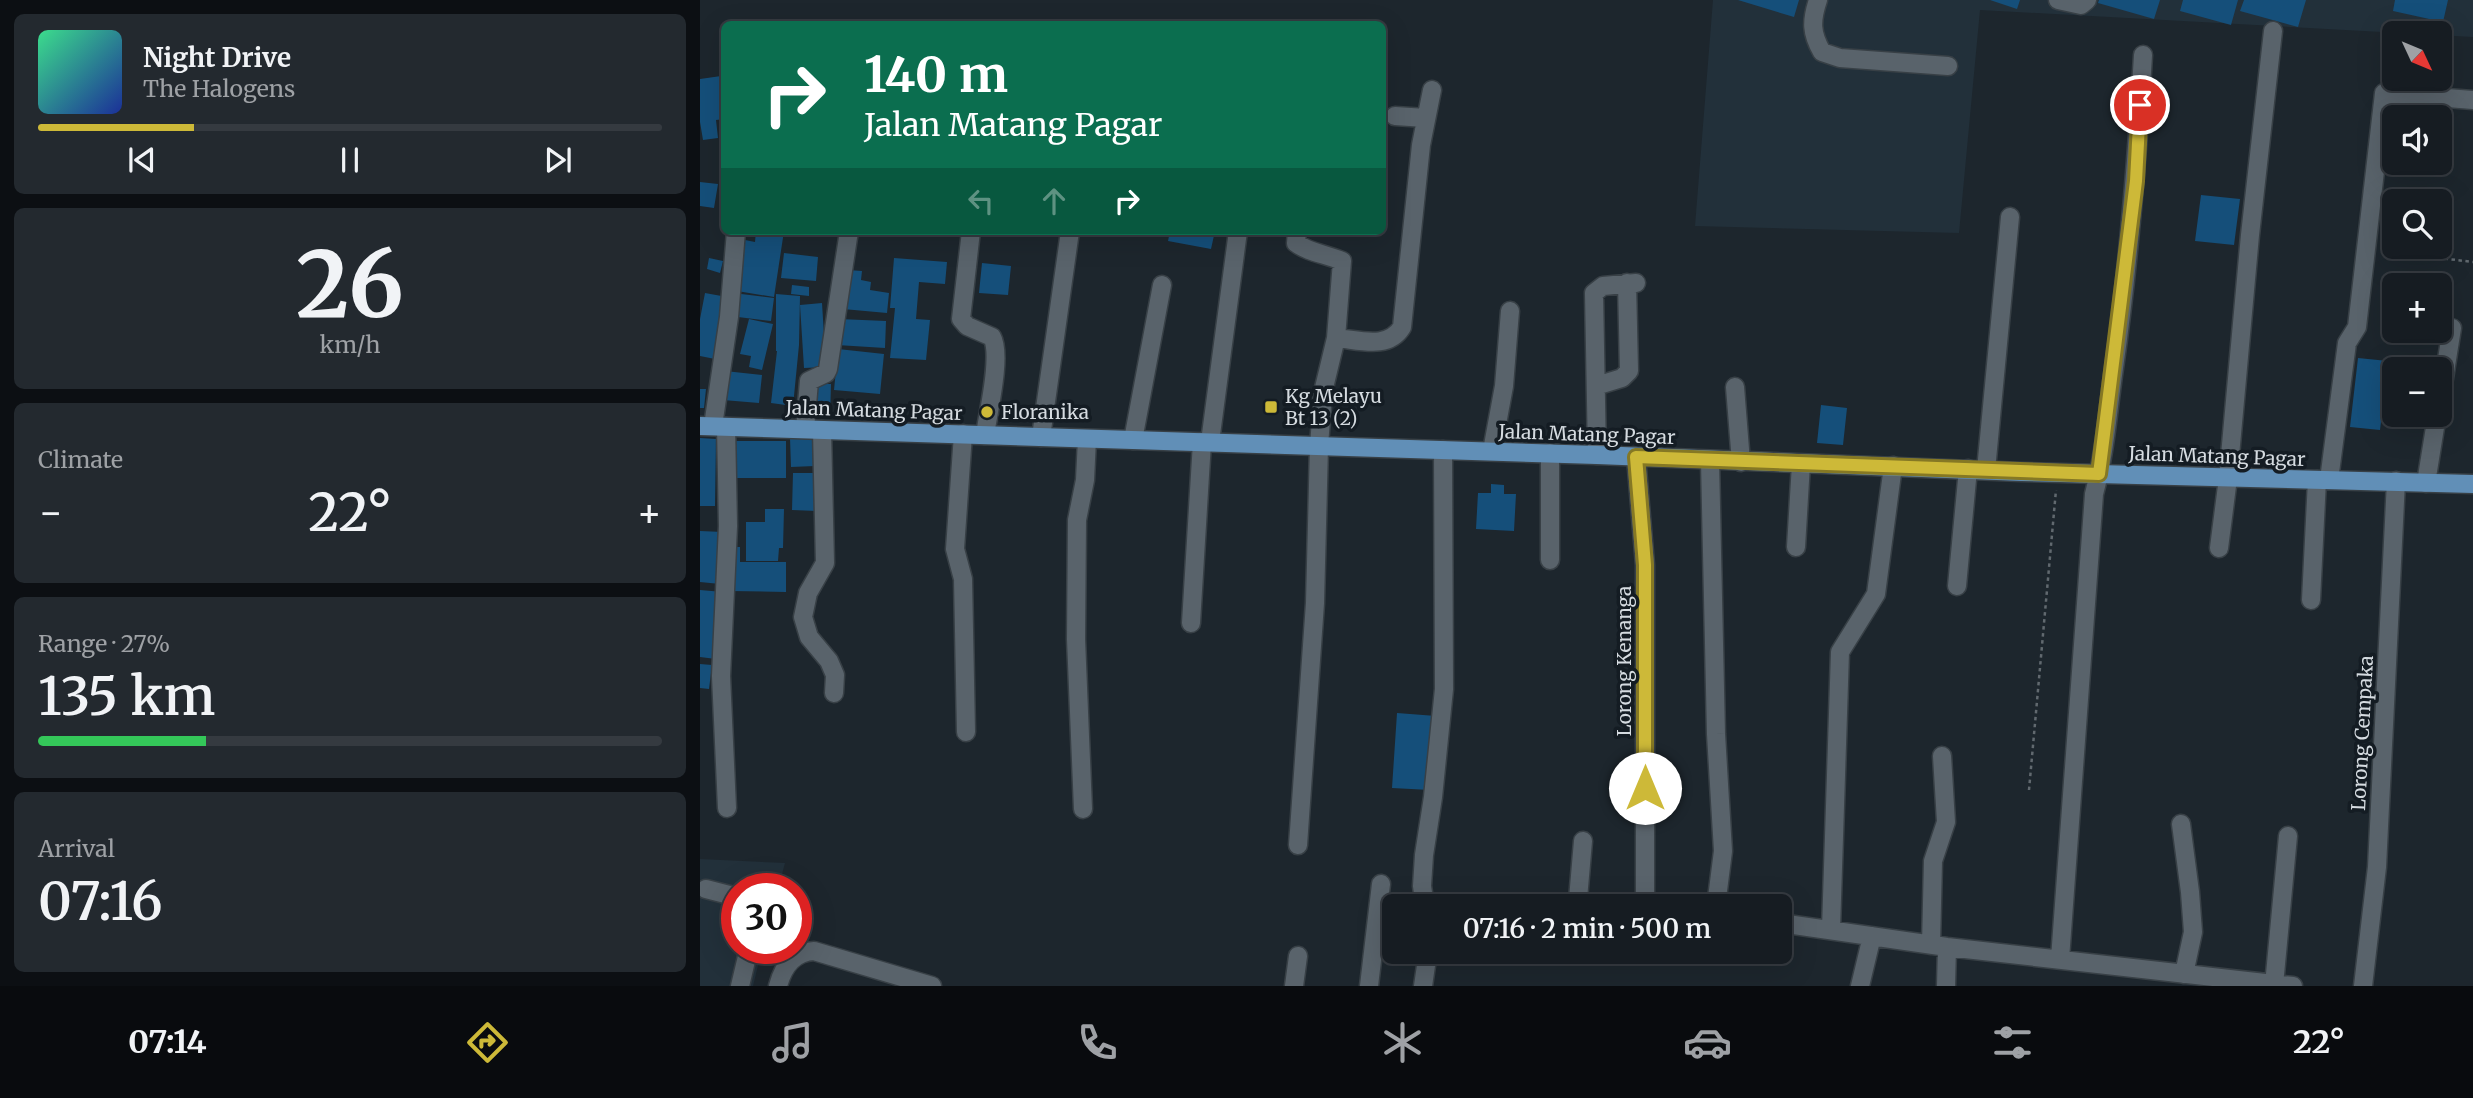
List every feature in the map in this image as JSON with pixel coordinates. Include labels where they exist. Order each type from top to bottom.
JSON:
[{"type":"main road","name":"Jalan Matang Pagar","points":[[713,426],[1550,453],[2057,473],[2473,484]]},
{"type":"street","points":[[1818,0],[1814,12],[1813,37],[1822,52],[1840,58],[1948,66]]},
{"type":"street","points":[[2058,0],[2081,5],[2087,0]]},
{"type":"street","points":[[2220,548],[2241,317],[2273,32]]},
{"type":"street","points":[[2060,959],[2094,494],[2099,474],[2136,181],[2143,55]]},
{"type":"street","points":[[1336,338],[1385,342],[1395,337],[1402,327],[1421,145],[1432,90]]},
{"type":"street","points":[[2311,600],[2323,480],[2347,343],[2357,327],[2384,93],[2473,100]]},
{"type":"street","points":[[1395,116],[1426,118]]},
{"type":"street","points":[[1957,586],[1977,469],[2010,217]]},
{"type":"street","points":[[727,808],[721,676],[728,526],[713,426],[729,317],[736,235]]},
{"type":"street","points":[[834,693],[835,675],[829,661],[808,637],[803,617],[808,593],[825,564],[808,381],[826,373],[828,369],[848,235]]},
{"type":"street","points":[[971,235],[961,319],[967,326],[992,337],[995,346],[994,378],[985,435]]},
{"type":"street","points":[[1041,437],[1069,235]]},
{"type":"street","points":[[1191,623],[1206,442],[1237,235]]},
{"type":"street","points":[[1297,235],[1296,243],[1303,248],[1328,254],[1342,261],[1336,338],[1323,392],[1315,603],[1297,845]]},
{"type":"street","points":[[1595,386],[1622,378],[1629,371],[1631,283],[1603,286],[1594,293],[1595,386],[1597,455]]},
{"type":"street","points":[[1133,440],[1162,285]]},
{"type":"street","points":[[1492,451],[1506,374],[1510,311]]},
{"type":"street","points":[[1735,387],[1741,462]]},
{"type":"street","points":[[2426,482],[2435,427]]},
{"type":"street","points":[[963,434],[955,550],[963,579],[966,732]]},
{"type":"street","points":[[1083,809],[1076,639],[1077,520],[1085,480],[1087,439]]},
{"type":"street","points":[[1423,894],[1424,855],[1444,689],[1443,450]]},
{"type":"street","points":[[1550,453],[1550,560]]},
{"type":"street","name":"Lorong Kenanga","points":[[1636,457],[1645,565],[1645,894]]},
{"type":"street","points":[[1710,461],[1716,734],[1723,851],[1718,894]]},
{"type":"street","points":[[1796,547],[1801,464]]},
{"type":"street","points":[[1831,929],[1840,652],[1876,594],[1893,466]]},
{"type":"street","name":"Lorong Cempaka","points":[[2363,986],[2377,867],[2396,481]]},
{"type":"street","points":[[1942,756],[1946,822],[1933,861],[1939,946],[1946,986]]},
{"type":"street","points":[[2181,824],[2193,932],[2184,974]]},
{"type":"street","points":[[2274,985],[2288,836]]},
{"type":"street","points":[[1578,894],[1583,841]]},
{"type":"street","points":[[1369,986],[1381,884]]},
{"type":"street","points":[[706,890],[721,893]]},
{"type":"street","points":[[1792,924],[1939,946],[2184,974],[2229,983],[2293,986]]},
{"type":"street","points":[[1860,986],[1872,936]]},
{"type":"street","points":[[778,986],[790,960],[803,952],[814,951],[932,986]]},
{"type":"street","points":[[1294,986],[1298,956]]},
{"type":"street","points":[[740,986],[745,964]]},
{"type":"street","points":[[1423,986],[1426,964]]},
{"type":"path","points":[[2365,249],[2473,262]]},
{"type":"path","points":[[2029,790],[2057,473]]},
{"type":"shaded area","points":[[1713,0],[2473,0],[2473,37],[2452,36],[2452,21],[2382,21],[2382,32],[1980,10],[1959,233],[1695,226]]},
{"type":"shaded area","points":[[700,859],[785,863],[782,873],[721,873],[721,964],[758,964],[753,986],[700,986]]},
{"type":"building","points":[[1738,0],[1799,0],[1794,17]]},
{"type":"building","points":[[1990,0],[2020,0],[2017,9]]},
{"type":"building","points":[[2099,0],[2160,0],[2154,19],[2098,3]]},
{"type":"building","points":[[2183,0],[2238,0],[2231,25],[2180,11]]},
{"type":"building","points":[[2244,0],[2306,0],[2298,27],[2240,11]]},
{"type":"building","points":[[2395,0],[2448,0],[2443,21],[2393,11]]},
{"type":"building","points":[[721,76],[721,119],[716,120],[718,138],[703,140],[700,122],[700,79]]},
{"type":"building","points":[[700,182],[718,184],[714,208],[700,206]]},
{"type":"building","points":[[2201,195],[2240,199],[2234,245],[2195,241]]},
{"type":"building","points":[[756,235],[783,235],[774,297],[737,291],[745,240],[755,242]]},
{"type":"building","points":[[1169,235],[1214,235],[1211,249],[1168,241]]},
{"type":"building","points":[[784,253],[818,257],[816,281],[781,278]]},
{"type":"building","points":[[709,258],[723,261],[720,273],[707,269]]},
{"type":"building","points":[[894,258],[947,262],[945,284],[919,282],[916,319],[930,320],[926,360],[890,358],[895,308],[890,308]]},
{"type":"building","points":[[982,263],[1011,266],[1008,295],[979,293]]},
{"type":"building","points":[[848,270],[862,271],[861,280],[871,282],[870,290],[889,293],[887,313],[843,309]]},
{"type":"building","points":[[792,285],[809,287],[809,296],[791,294]]},
{"type":"building","points":[[705,293],[727,297],[715,359],[700,356],[700,319]]},
{"type":"building","points":[[733,293],[774,298],[771,321],[730,316]]},
{"type":"building","points":[[776,294],[800,296],[799,345],[793,406],[771,403],[777,351]]},
{"type":"building","points":[[822,303],[826,367],[804,368],[800,305]]},
{"type":"building","points":[[749,319],[773,324],[762,370],[749,367],[751,356],[740,354]]},
{"type":"building","points":[[839,319],[886,321],[885,348],[837,345]]},
{"type":"building","points":[[838,349],[884,354],[880,394],[834,390]]},
{"type":"building","points":[[2358,358],[2382,360],[2380,430],[2350,427]]},
{"type":"building","points":[[725,371],[762,375],[759,403],[723,400]]},
{"type":"building","points":[[813,384],[831,384],[830,418],[812,418]]},
{"type":"building","points":[[700,389],[706,389],[704,408],[700,408]]},
{"type":"building","points":[[1821,405],[1847,408],[1843,445],[1817,443]]},
{"type":"building","points":[[814,437],[815,466],[791,467],[790,438]]},
{"type":"building","points":[[700,438],[716,439],[715,506],[700,506]]},
{"type":"building","points":[[735,441],[786,441],[786,478],[735,478]]},
{"type":"building","points":[[793,473],[818,473],[817,511],[792,510]]},
{"type":"building","points":[[1491,484],[1504,485],[1504,494],[1516,494],[1514,531],[1476,529],[1478,493],[1491,493]]},
{"type":"building","points":[[765,509],[784,509],[783,548],[779,548],[778,561],[746,561],[746,522],[765,522]]},
{"type":"building","points":[[700,531],[723,532],[720,584],[700,582]]},
{"type":"building","points":[[730,547],[740,547],[740,562],[786,562],[786,592],[730,591]]},
{"type":"building","points":[[700,590],[723,592],[716,659],[700,657]]},
{"type":"building","points":[[700,664],[712,665],[709,689],[700,688]]},
{"type":"building","points":[[1397,713],[1436,716],[1430,790],[1392,788]]},
{"type":"place","name":"Kg Melayu Bt 13 (2)","points":[[1271,407]]},
{"type":"place","name":"Floranika","points":[[987,412]]},
{"type":"route","points":[[1645,788],[1645,565],[1636,457],[2099,474],[2117,350],[2136,181],[2140,105]]}]
